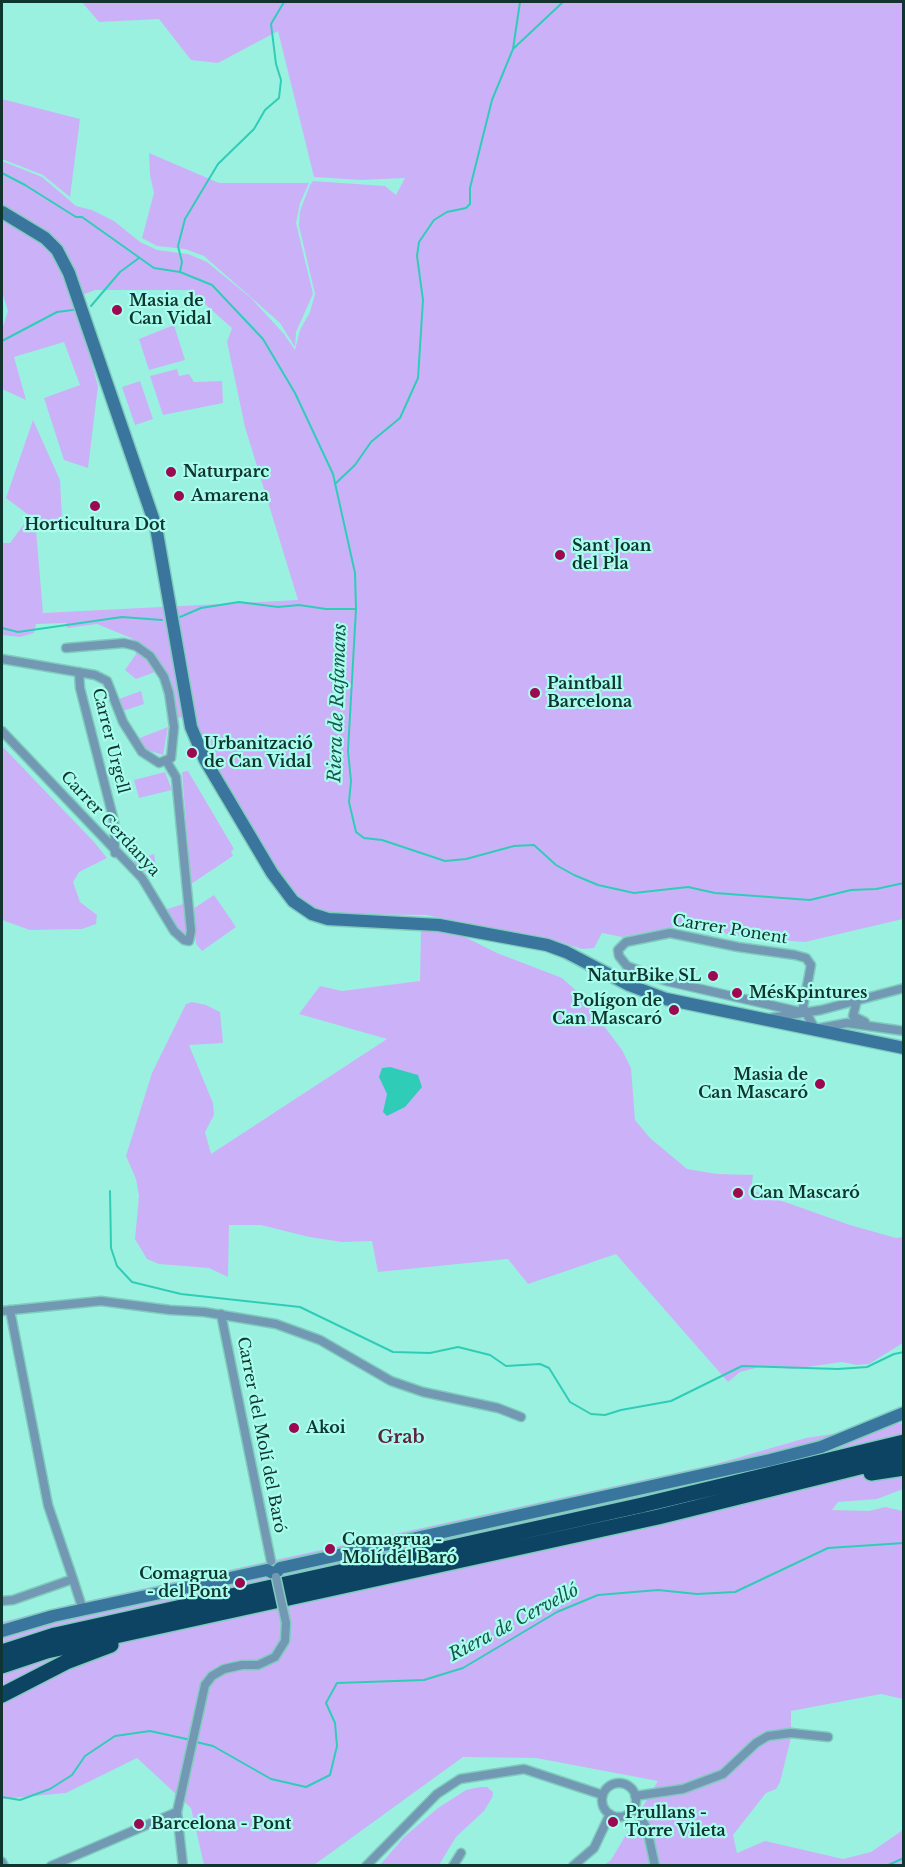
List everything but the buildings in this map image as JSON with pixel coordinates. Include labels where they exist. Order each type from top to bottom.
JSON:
[{"type":"highway","points":[[2,1652],[55,1635],[654,1503],[903,1442]]},
{"type":"highway","points":[[2,1666],[47,1651],[173,1622],[658,1517],[903,1455]]},
{"type":"highway","points":[[797,1483],[903,1468]]},
{"type":"highway","points":[[2,1695],[66,1662],[173,1622]]},
{"type":"main road","points":[[2,212],[51,244],[65,262],[153,516],[190,722],[206,760],[272,873],[293,901],[312,914],[347,921],[439,925],[547,945],[656,996],[903,1048]]},
{"type":"main road","points":[[2,1631],[83,1610],[770,1461],[821,1447],[903,1413]]},
{"type":"street","points":[[2,659],[95,675],[107,681],[134,743],[155,762],[167,762],[171,758],[174,723],[164,676],[155,662],[143,651],[124,643],[66,648]]},
{"type":"street","name":"Carrer Urgell","points":[[79,672],[80,688],[114,821],[115,853]]},
{"type":"street","points":[[174,723],[190,722]]},
{"type":"street","points":[[174,739],[190,722]]},
{"type":"street","name":"Carrer Cerdanya","points":[[2,731],[115,853],[148,885],[174,931],[189,941],[189,910],[176,777],[167,762]]},
{"type":"street","name":"Carrer Ponent","points":[[670,933],[806,958],[811,965],[803,1007],[805,1013],[666,981],[627,966],[619,956],[618,950],[626,942],[670,933]]},
{"type":"street","name":"Carrer Ponent","points":[[762,1019],[805,1013],[903,988]]},
{"type":"street","points":[[856,1000],[854,1016],[870,1024]]},
{"type":"street","points":[[805,1013],[815,1029],[847,1023],[870,1024],[903,1031]]},
{"type":"street","points":[[83,1610],[48,1504],[6,1311],[101,1301],[221,1314],[303,1332],[391,1381],[423,1392],[498,1408],[521,1417]]},
{"type":"street","name":"Carrer del Molí del Baró","points":[[177,1812],[200,1702],[207,1681],[215,1673],[237,1665],[264,1663],[275,1657],[285,1641],[286,1623],[221,1314]]},
{"type":"street","points":[[2,1601],[13,1600],[73,1579]]},
{"type":"street","points":[[635,1796],[683,1789],[723,1774],[750,1747],[768,1736],[790,1733],[828,1737]]},
{"type":"street","points":[[366,1866],[437,1794],[460,1779],[524,1769],[603,1795]]},
{"type":"street","points":[[619,1783],[629,1786],[635,1796],[634,1806],[627,1815],[610,1814],[603,1806],[603,1795],[609,1786],[619,1783]]},
{"type":"street","points":[[634,1806],[647,1829],[655,1866]]},
{"type":"street","points":[[51,1866],[177,1812],[183,1866]]},
{"type":"street","points":[[573,1866],[594,1848],[610,1814]]},
{"type":"street","points":[[453,1866],[461,1853]]},
{"type":"street","points":[[2,1862],[4,1866]]},
{"type":"shaded area","points":[[82,2],[903,2],[903,919],[805,942],[753,938],[679,926],[622,937],[602,933],[594,948],[582,949],[560,942],[426,915],[334,914],[313,907],[291,890],[225,786],[195,720],[177,717],[171,685],[152,654],[131,638],[97,624],[67,628],[66,623],[36,624],[34,633],[20,637],[2,635],[2,543],[10,543],[30,516],[6,498],[33,420],[60,480],[62,518],[36,530],[43,613],[298,600],[245,427],[227,342],[232,328],[189,290],[95,290],[74,298],[98,386],[88,468],[64,460],[44,398],[80,385],[64,342],[14,357],[26,400],[2,389],[2,329],[8,311],[2,292],[2,161],[42,177],[76,206],[92,210],[114,221],[140,242],[157,250],[188,254],[207,262],[251,298],[284,334],[295,350],[300,330],[310,312],[315,294],[299,226],[300,211],[310,185],[313,181],[385,186],[396,195],[405,178],[361,180],[314,177],[278,31],[218,63],[191,60],[159,19],[99,22]]},
{"type":"shaded area","points":[[2,99],[80,119],[70,197],[43,175],[2,159]]},
{"type":"shaded area","points":[[149,153],[219,183],[309,183],[300,203],[296,223],[313,294],[296,332],[295,347],[280,323],[204,256],[185,249],[157,246],[142,238],[154,193]]},
{"type":"shaded area","points":[[174,325],[185,360],[149,370],[139,339]]},
{"type":"shaded area","points":[[177,369],[179,376],[189,374],[194,382],[222,381],[223,403],[163,415],[150,376]]},
{"type":"shaded area","points":[[140,381],[153,419],[135,425],[122,387]]},
{"type":"shaded area","points":[[138,651],[158,671],[136,679],[125,670]]},
{"type":"shaded area","points":[[141,691],[144,704],[123,711],[119,699]]},
{"type":"shaded area","points":[[168,727],[163,755],[144,749],[137,739]]},
{"type":"shaded area","points":[[2,746],[107,858],[79,872],[73,882],[80,902],[97,915],[96,924],[82,929],[30,930],[2,920]]},
{"type":"shaded area","points":[[188,771],[234,849],[231,851],[233,856],[191,884],[182,772]]},
{"type":"shaded area","points":[[165,772],[172,790],[139,798],[134,780]]},
{"type":"shaded area","points":[[154,854],[156,867],[141,873],[130,863]]},
{"type":"shaded area","points":[[214,895],[236,927],[202,951],[196,944],[193,909]]},
{"type":"shaded area","points":[[183,904],[187,929],[185,933],[176,928],[164,910]]},
{"type":"shaded area","points":[[421,929],[461,935],[497,953],[562,978],[580,994],[622,1050],[631,1068],[635,1120],[650,1138],[687,1169],[717,1174],[753,1175],[751,1190],[850,1225],[896,1238],[903,1237],[903,1343],[869,1364],[857,1365],[842,1362],[793,1369],[764,1366],[740,1372],[728,1382],[616,1254],[528,1284],[508,1259],[378,1272],[372,1241],[342,1242],[309,1237],[261,1225],[229,1225],[228,1277],[209,1268],[159,1264],[147,1259],[135,1239],[139,1196],[136,1179],[126,1156],[152,1073],[186,1004],[192,1002],[206,1005],[220,1012],[223,1043],[189,1045],[213,1103],[214,1115],[205,1132],[211,1154],[387,1039],[299,1014],[320,986],[342,991],[420,981]]},
{"type":"shaded area","points":[[390,1067],[418,1075],[422,1087],[405,1107],[387,1116],[383,1112],[387,1094],[379,1077],[382,1068]]},
{"type":"shaded area","points":[[903,1423],[903,1489],[877,1499],[838,1502],[832,1510],[869,1511],[885,1507],[903,1511],[903,1699],[881,1694],[791,1711],[791,1738],[780,1782],[776,1789],[766,1793],[733,1835],[737,1853],[765,1841],[843,1859],[871,1852],[903,1830],[903,1865],[604,1865],[611,1860],[658,1781],[536,1758],[463,1757],[314,1865],[204,1865],[191,1808],[137,1758],[66,1793],[2,1799],[2,1622],[68,1605],[716,1464],[806,1438]]},
{"type":"shaded area","points":[[487,1787],[493,1792],[492,1798],[484,1811],[456,1837],[439,1865],[380,1865],[404,1837],[438,1808],[466,1790]]},
{"type":"waterway","points":[[180,272],[182,262],[178,246],[185,219],[218,164],[254,129],[265,110],[279,98],[281,80],[276,64],[271,24],[284,2]]},
{"type":"waterway","points":[[335,484],[355,465],[371,442],[400,418],[418,378],[423,300],[417,256],[419,242],[434,220],[447,212],[466,208],[470,204],[470,188],[492,100],[513,49],[520,2]]},
{"type":"waterway","points":[[513,49],[563,2]]},
{"type":"waterway","name":"Riera de Rafamans","points":[[2,173],[76,217],[82,217],[154,268],[180,272],[212,285],[263,339],[295,393],[333,474],[355,573],[356,609],[348,751],[351,781],[349,802],[356,832],[364,838],[382,840],[445,861],[466,859],[514,846],[534,845],[556,865],[574,875],[598,885],[634,893],[688,887],[715,893],[810,900],[851,890],[876,889],[904,883]]},
{"type":"waterway","points":[[91,306],[120,272],[139,258]]},
{"type":"waterway","points":[[2,341],[57,312],[73,310]]},
{"type":"waterway","points":[[180,617],[201,608],[239,602],[278,607],[299,605],[326,609],[356,609]]},
{"type":"waterway","points":[[2,628],[18,632],[122,617],[162,620]]},
{"type":"waterway","points":[[110,1191],[111,1248],[117,1266],[132,1282],[181,1294],[300,1307],[393,1352],[430,1353],[458,1347],[490,1355],[506,1366],[540,1364],[549,1368],[570,1402],[591,1414],[605,1415],[671,1401],[742,1366],[838,1369],[867,1367],[894,1354],[904,1352]]},
{"type":"waterway","name":"Riera de Cervelló","points":[[196,1742],[213,1746],[271,1779],[306,1787],[330,1775],[337,1746],[335,1723],[326,1703],[337,1683],[424,1680],[463,1668],[557,1612],[598,1595],[658,1590],[697,1594],[735,1592],[828,1548],[904,1543]]},
{"type":"waterway","name":"Riera de Cervelló","points":[[2,1797],[20,1800],[50,1789],[72,1775],[85,1756],[115,1736],[150,1731],[191,1740]]},
{"type":"waterway","points":[[886,1866],[904,1858]]},
{"type":"place","name":"Masia de Can Vidal","points":[[117,310]]},
{"type":"place","name":"Naturparc","points":[[171,472]]},
{"type":"place","name":"Amarena","points":[[179,496]]},
{"type":"place","name":"Horticultura Dot","points":[[95,506]]},
{"type":"place","name":"Sant Joan del Pla","points":[[560,555]]},
{"type":"place","name":"Paintball Barcelona","points":[[535,693]]},
{"type":"place","name":"Urbanització de Can Vidal","points":[[192,753]]},
{"type":"place","name":"NaturBike SL","points":[[713,976]]},
{"type":"place","name":"MésKpintures","points":[[737,993]]},
{"type":"place","name":"Polígon de Can Mascaró","points":[[674,1010]]},
{"type":"place","name":"Masia de Can Mascaró","points":[[820,1084]]},
{"type":"place","name":"Can Mascaró","points":[[738,1193]]},
{"type":"place","name":"Akoi","points":[[294,1428]]},
{"type":"place","name":"Comagrua - Molí del Baró","points":[[330,1549]]},
{"type":"place","name":"Comagrua - del Pont","points":[[240,1583]]},
{"type":"place","name":"Prullans - Torre Vileta","points":[[613,1822]]},
{"type":"place","name":"Barcelona - Pont","points":[[139,1824]]},
{"type":"district","name":"Grab","points":[[401,1438]]}]
